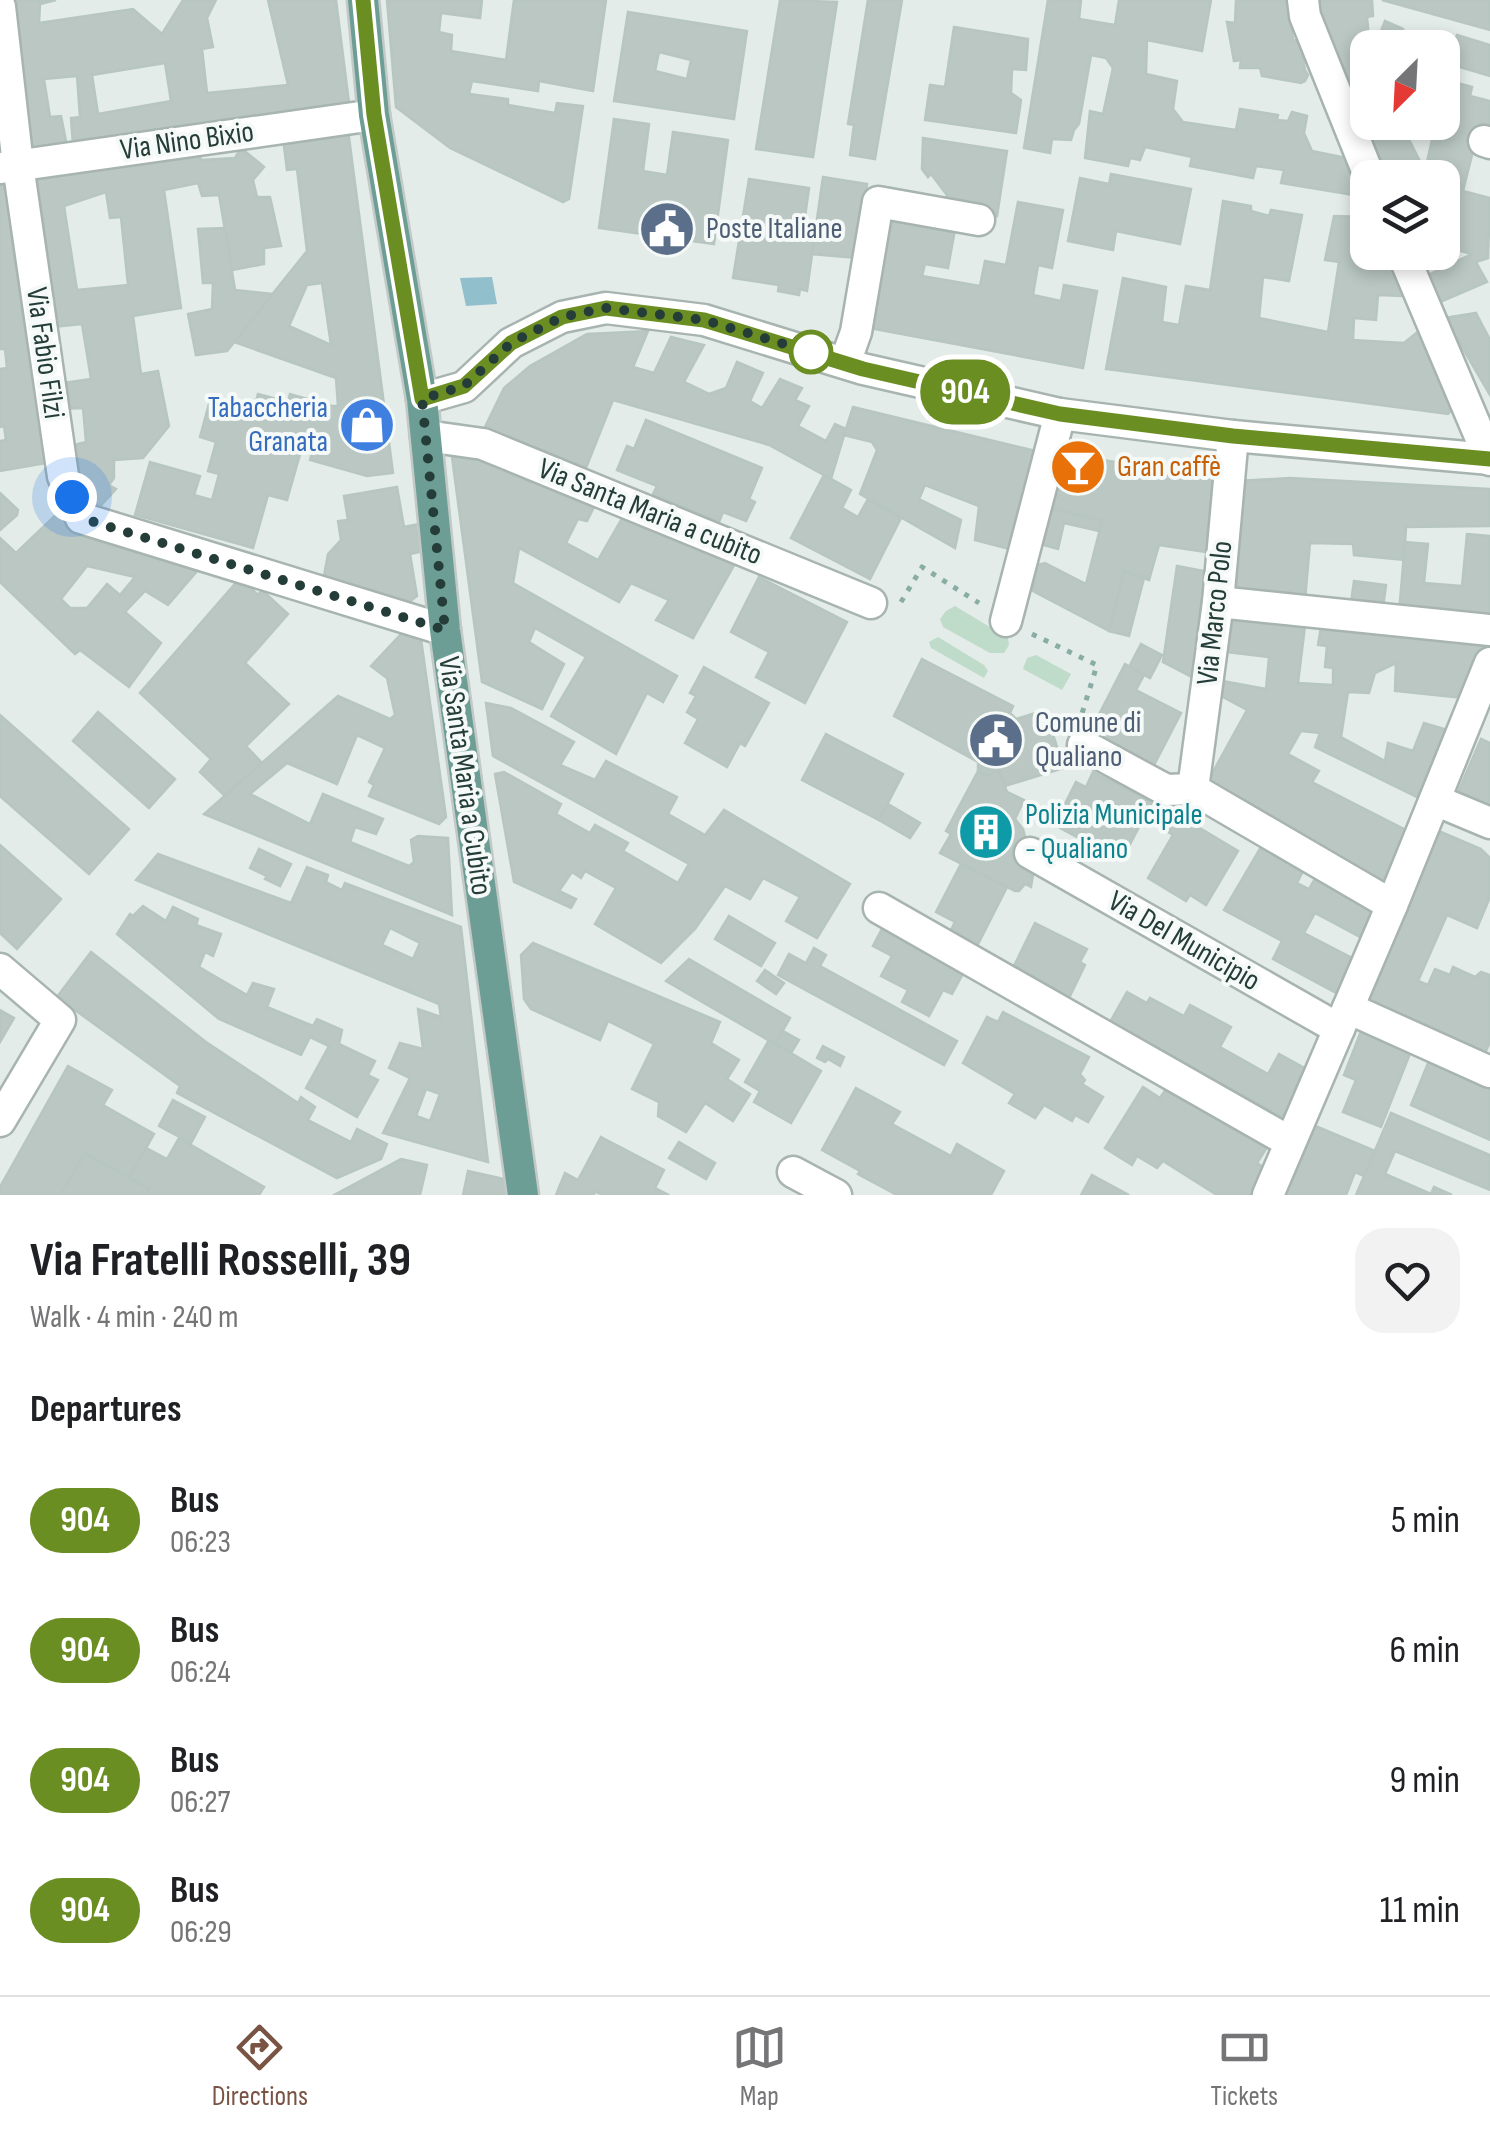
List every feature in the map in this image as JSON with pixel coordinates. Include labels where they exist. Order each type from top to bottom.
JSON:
[{"type":"main road","name":"Via Santa Maria a Cubito","points":[[362,0],[374,115],[422,399],[445,630],[524,1195]]},
{"type":"street","points":[[1302,0],[1363,160]]},
{"type":"street","name":"Via Fabio Filzi","points":[[0,6],[9,167],[62,476],[81,518],[445,630]]},
{"type":"street","name":"Via Nino Bixio","points":[[9,167],[374,115]]},
{"type":"street","points":[[845,363],[856,332],[878,202],[979,220]]},
{"type":"street","points":[[422,399],[464,386],[511,343],[562,317],[606,308],[704,320],[845,363],[1060,414],[1233,436],[1490,459],[1410,270]]},
{"type":"street","points":[[1006,621],[1060,414]]},
{"type":"street","name":"Via Santa Maria a cubito","points":[[426,436],[482,444],[871,602]]},
{"type":"street","name":"Via Marco Polo","points":[[1193,789],[1218,602],[1233,436]]},
{"type":"street","points":[[1218,602],[1490,630]]},
{"type":"street","points":[[1268,1195],[1490,663]]},
{"type":"street","points":[[1083,745],[1166,790],[1193,789],[1392,905]]},
{"type":"street","points":[[1435,800],[1490,823]]},
{"type":"street","name":"Via Del Municipio","points":[[1030,853],[1344,1017],[1490,1072]]},
{"type":"street","points":[[878,908],[1290,1142]]},
{"type":"street","points":[[0,969],[60,1020],[0,1121]]},
{"type":"street","points":[[792,1172],[836,1195]]},
{"type":"green space","points":[[955,606],[1008,638],[1004,653],[990,653],[943,627],[940,619]]},
{"type":"green space","points":[[938,637],[984,665],[988,671],[984,678],[931,648],[929,642]]},
{"type":"green space","points":[[1036,655],[1071,674],[1062,690],[1023,669],[1027,658]]},
{"type":"water","points":[[492,277],[497,304],[466,306],[460,278]]},
{"type":"building","points":[[5,0],[56,0],[40,4],[39,23],[133,9],[162,34],[183,0],[216,0],[207,18],[213,47],[202,49],[207,93],[288,85],[268,0],[336,0],[350,111],[73,144],[71,118],[80,117],[77,76],[44,79],[50,117],[61,116],[67,146],[27,154]],"holes":[[[165,63],[171,101],[98,114],[92,75]]]},
{"type":"building","points":[[387,0],[482,0],[480,18],[441,13],[439,32],[452,35],[451,51],[506,60],[514,0],[606,0],[593,91],[539,81],[538,91],[472,81],[469,94],[508,99],[508,105],[555,113],[557,103],[583,106],[569,199],[563,202],[450,148],[396,107]]},
{"type":"building","points":[[780,0],[837,2],[813,157],[756,149]]},
{"type":"building","points":[[868,0],[902,0],[875,159],[850,155],[854,125],[848,124]]},
{"type":"building","points":[[1048,0],[1081,0],[1079,19],[1115,25],[1119,0],[1211,0],[1202,51],[1147,40],[1146,74],[1177,81],[1173,109],[1183,122],[1236,130],[1240,109],[1278,115],[1277,120],[1288,121],[1292,112],[1307,116],[1304,133],[1312,151],[1347,158],[1350,163],[1350,194],[1281,183],[1284,170],[1256,166],[1253,178],[1190,166],[1192,157],[1145,147],[1140,160],[1130,158],[1128,166],[1085,158],[1090,111],[1103,114],[1113,68],[1106,58],[1091,55],[1079,124],[1071,140],[1052,139],[1050,153],[1024,148]]},
{"type":"building","points":[[1236,0],[1289,0],[1293,40],[1300,41],[1308,75],[1305,81],[1262,76],[1260,68],[1240,68],[1241,60],[1234,61],[1227,22],[1235,23]]},
{"type":"building","points":[[1315,0],[1372,0],[1368,30],[1350,30],[1350,92]]},
{"type":"building","points":[[1382,0],[1490,0],[1490,30]]},
{"type":"building","points":[[628,12],[747,31],[734,119],[614,101]],"holes":[[[659,52],[691,60],[687,79],[655,71]]]},
{"type":"building","points":[[1385,21],[1403,29],[1403,30],[1381,30]]},
{"type":"building","points":[[954,27],[1028,39],[1026,70],[1012,69],[1011,93],[1021,100],[1016,133],[925,120],[930,85],[945,87]]},
{"type":"building","points":[[1460,36],[1490,45],[1490,76],[1460,67]]},
{"type":"building","points":[[1460,84],[1472,87],[1470,96],[1490,101],[1490,131],[1479,127],[1463,191],[1490,198],[1488,258],[1476,262],[1487,282],[1438,303],[1422,278],[1439,270],[1460,270],[1460,260],[1472,254],[1460,251],[1460,160],[1427,160],[1432,140],[1460,140]]},
{"type":"building","points":[[614,119],[649,124],[643,171],[667,175],[673,132],[728,140],[714,244],[599,228]]},
{"type":"building","points":[[348,130],[393,473],[367,476],[310,460],[316,441],[305,437],[287,500],[268,495],[253,548],[135,515],[150,462],[200,476],[194,495],[212,500],[219,474],[208,471],[216,442],[200,437],[209,404],[252,415],[258,394],[288,402],[290,394],[338,406],[336,378],[234,342],[307,251],[297,169],[287,170],[283,138]],"holes":[[[322,283],[331,345],[289,326],[307,285]]]},
{"type":"building","points":[[923,138],[1007,151],[997,216],[945,208],[947,195],[931,174],[928,177],[922,169]]},
{"type":"building","points":[[1368,140],[1409,140],[1419,160],[1376,160]]},
{"type":"building","points":[[241,148],[264,167],[253,180],[257,197],[270,197],[281,246],[264,248],[264,264],[232,270],[219,195],[202,196],[198,183],[164,190],[181,308],[133,316],[141,374],[158,371],[169,426],[143,458],[114,460],[114,478],[109,485],[116,489],[93,514],[62,448],[86,442],[83,408],[60,409],[56,384],[91,379],[82,324],[54,327],[28,173],[198,149],[201,160],[235,158]],"holes":[[[106,192],[110,218],[121,217],[128,285],[77,290],[64,206]]]},
{"type":"building","points":[[1111,174],[1191,189],[1180,244],[1116,231],[1113,250],[1068,241],[1080,178],[1109,184]]},
{"type":"building","points":[[823,177],[867,184],[856,258],[812,254]]},
{"type":"building","points":[[749,179],[809,188],[802,238],[814,240],[807,291],[800,289],[799,295],[778,291],[779,285],[733,278]]},
{"type":"building","points":[[11,181],[52,462],[0,471],[0,441],[6,440],[4,426],[0,427],[0,369],[7,368],[5,349],[0,349],[0,183]]},
{"type":"building","points":[[1223,201],[1251,206],[1251,211],[1269,216],[1271,210],[1302,215],[1289,281],[1263,277],[1259,318],[1328,332],[1339,262],[1325,260],[1334,216],[1350,216],[1350,270],[1402,270],[1407,279],[1403,296],[1378,295],[1376,320],[1354,318],[1353,340],[1404,343],[1425,326],[1461,398],[1448,414],[1106,369],[1123,278],[1166,287],[1162,322],[1179,325],[1186,286],[1210,290]]},
{"type":"building","points":[[1018,202],[1063,210],[1052,268],[1038,265],[1033,295],[1061,301],[1064,285],[1097,291],[1083,368],[864,327],[886,211],[956,224],[948,268],[925,264],[922,276],[980,286],[985,261],[1006,265]]},
{"type":"building","points":[[225,228],[235,290],[273,294],[227,351],[196,355],[188,314],[212,309],[213,283],[203,283],[198,229]]},
{"type":"building","points":[[1476,313],[1490,340],[1490,395],[1445,318]]},
{"type":"building","points":[[648,331],[633,367],[654,373],[671,337],[704,345],[684,382],[709,394],[726,388],[737,362],[763,373],[750,401],[762,408],[780,379],[802,388],[795,400],[809,406],[798,426],[826,441],[835,424],[846,429],[831,479],[769,445],[613,400],[586,468],[484,429],[504,388],[530,366],[587,334]]},
{"type":"building","points":[[853,407],[1040,452],[1017,551],[975,540],[979,506],[925,485],[919,499],[961,520],[955,548],[860,494],[877,450],[872,442],[844,435]]},
{"type":"building","points":[[646,420],[762,468],[749,499],[755,502],[746,521],[723,512],[719,522],[653,494],[657,486],[617,470],[627,446],[634,449]]},
{"type":"building","points":[[471,453],[598,499],[587,521],[578,519],[566,543],[598,560],[628,508],[741,553],[693,638],[656,620],[669,600],[631,583],[619,602],[519,548],[513,583],[677,676],[663,702],[647,693],[616,754],[551,716],[586,657],[535,628],[529,642],[564,664],[542,709],[482,682],[452,457]]},
{"type":"building","points":[[1062,454],[1224,478],[1213,553],[1159,545],[1149,580],[1124,571],[1109,631],[1033,591],[1037,565],[1045,563],[1086,584],[1102,521],[1050,508]]},
{"type":"building","points":[[824,475],[851,490],[842,508],[858,517],[868,499],[901,518],[870,579],[791,538]]},
{"type":"building","points":[[1290,478],[1490,489],[1490,526],[1406,527],[1404,560],[1354,555],[1353,544],[1310,543],[1305,600],[1230,597],[1237,481]]},
{"type":"building","points":[[397,487],[404,527],[419,524],[424,551],[410,554],[417,596],[405,605],[323,581],[328,554],[341,540],[338,521],[348,520],[344,496]]},
{"type":"building","points":[[0,493],[18,510],[0,530]]},
{"type":"building","points":[[1048,508],[1102,521],[1099,531],[1064,523],[1058,549],[1040,544]]},
{"type":"building","points":[[62,509],[204,563],[168,605],[145,591],[125,612],[161,643],[129,687],[80,650],[75,654],[0,582],[0,538],[16,553]],"holes":[[[87,566],[135,577],[120,595],[107,584],[87,608],[70,608],[61,599]]]},
{"type":"building","points":[[1467,534],[1490,536],[1490,621],[1399,613],[1405,542],[1428,544],[1424,583],[1462,586]]},
{"type":"building","points":[[1177,566],[1209,572],[1199,672],[1193,670],[1190,676],[1163,662]]},
{"type":"building","points":[[1124,571],[1144,578],[1129,636],[1109,631]]},
{"type":"building","points":[[759,577],[847,622],[805,703],[756,677],[769,652],[731,632]]},
{"type":"building","points":[[240,578],[258,595],[262,590],[288,614],[245,663],[289,704],[246,746],[262,763],[225,796],[200,772],[211,759],[140,693]]},
{"type":"building","points":[[1354,581],[1386,585],[1383,607],[1351,603]]},
{"type":"building","points":[[1221,611],[1306,618],[1298,683],[1333,685],[1333,668],[1325,667],[1327,646],[1318,645],[1321,627],[1480,637],[1488,645],[1473,684],[1463,698],[1395,691],[1396,663],[1375,673],[1369,693],[1348,692],[1341,737],[1385,761],[1388,743],[1413,751],[1424,723],[1451,731],[1423,800],[1315,747],[1320,733],[1301,731],[1288,754],[1319,771],[1312,782],[1408,831],[1386,892],[1208,781],[1247,710],[1214,692],[1217,680],[1266,689],[1269,657],[1217,651]]},
{"type":"building","points":[[403,632],[420,632],[446,817],[439,824],[369,796],[374,785],[369,782],[385,748],[357,735],[337,784],[287,763],[250,794],[310,824],[323,794],[383,819],[376,834],[355,827],[350,842],[409,866],[414,862],[411,840],[418,836],[448,838],[452,915],[204,814],[338,696],[390,719],[395,715],[387,678],[371,666]]},
{"type":"building","points":[[1141,644],[1162,655],[1150,678],[1129,667]]},
{"type":"building","name":"Comune di Qualiano","points":[[922,659],[1013,706],[1010,713],[1016,719],[1045,710],[1064,768],[1005,786],[999,771],[985,776],[978,771],[978,762],[894,716]]},
{"type":"building","points":[[1125,664],[1144,675],[1136,690],[1181,713],[1153,767],[1089,734]]},
{"type":"building","points":[[704,667],[769,703],[745,746],[740,743],[727,767],[685,743],[698,719],[687,712],[696,696],[690,693]]},
{"type":"building","points":[[486,703],[511,708],[574,742],[560,765],[595,780],[606,761],[677,797],[668,814],[705,835],[724,810],[850,884],[817,938],[786,921],[800,897],[763,878],[750,899],[725,886],[695,929],[661,963],[595,924],[616,888],[585,871],[581,878],[572,872],[559,891],[576,899],[571,908],[514,882],[495,774],[504,772],[561,804],[556,814],[590,833],[595,825],[628,843],[623,851],[678,883],[689,864],[493,756]]},
{"type":"building","points":[[98,712],[175,779],[149,808],[73,741]]},
{"type":"building","points":[[0,715],[129,829],[89,874],[0,796]]},
{"type":"building","points":[[826,734],[903,774],[879,820],[802,780]]},
{"type":"building","points":[[1481,739],[1490,743],[1490,806],[1458,792]]},
{"type":"building","name":"Polizia Municipale - Qualiano","points":[[978,771],[985,776],[999,771],[1007,792],[1024,800],[1015,819],[1026,841],[1016,859],[1033,875],[1031,887],[1025,884],[1015,891],[940,853],[951,834],[946,831]]},
{"type":"building","points":[[1093,772],[1152,802],[1128,848],[1120,844],[1112,860],[1060,828],[1058,818],[1076,782],[1086,787]]},
{"type":"building","points":[[888,804],[920,823],[910,838],[879,820]]},
{"type":"building","points":[[1178,815],[1238,851],[1206,905],[1190,895],[1186,901],[1148,878],[1173,835],[1168,832]]},
{"type":"building","points":[[1441,832],[1481,849],[1490,858],[1490,897],[1477,928],[1447,915],[1418,981],[1428,985],[1435,969],[1450,975],[1453,967],[1475,977],[1481,972],[1490,975],[1490,1042],[1485,1053],[1363,1001],[1434,834]]},
{"type":"building","points":[[0,845],[61,899],[17,949],[0,933]]},
{"type":"building","points":[[1261,847],[1303,871],[1297,883],[1309,889],[1315,879],[1326,878],[1381,908],[1364,939],[1315,913],[1304,933],[1358,961],[1340,995],[1273,959],[1282,941],[1224,910]]},
{"type":"building","points":[[259,849],[291,864],[280,886],[250,868]]},
{"type":"building","points":[[158,854],[291,903],[307,867],[328,875],[326,882],[342,890],[345,883],[461,927],[488,1162],[383,1133],[410,1078],[389,1068],[400,1043],[423,1049],[418,1009],[441,1017],[439,1004],[136,880]],"holes":[[[390,928],[420,943],[413,959],[382,945]],[[426,1089],[440,1094],[430,1121],[416,1116]]]},
{"type":"building","points":[[961,864],[1007,887],[976,948],[949,934],[955,922],[936,912]]},
{"type":"building","points":[[143,906],[166,921],[173,907],[198,919],[196,925],[221,934],[213,956],[205,952],[199,967],[247,995],[253,983],[274,989],[267,1007],[313,1026],[317,1019],[342,1030],[339,1044],[375,1061],[368,1075],[378,1080],[357,1117],[306,1088],[329,1046],[310,1037],[301,1055],[219,1019],[117,934],[130,914],[133,916]]},
{"type":"building","points":[[729,916],[775,943],[761,966],[715,939]]},
{"type":"building","points":[[1035,923],[1087,949],[1080,962],[1085,965],[1069,998],[1012,970]]},
{"type":"building","points":[[884,925],[966,968],[952,994],[943,990],[929,1016],[902,1002],[908,990],[881,976],[892,956],[873,946]]},
{"type":"building","points":[[533,943],[720,1022],[711,1043],[739,1060],[727,1079],[750,1094],[733,1121],[705,1103],[686,1132],[658,1116],[659,1102],[632,1089],[654,1044],[608,1021],[600,1040],[531,1009],[524,999],[521,955]]},
{"type":"building","points":[[814,948],[826,955],[820,966],[957,1041],[944,1065],[778,975],[789,954],[806,963]]},
{"type":"building","points":[[91,952],[206,1042],[298,1103],[301,1097],[315,1107],[308,1120],[351,1142],[357,1129],[387,1144],[381,1159],[337,1178],[177,1093],[180,1086],[57,997]]},
{"type":"building","points":[[689,959],[790,1018],[775,1044],[666,981]]},
{"type":"building","points":[[765,970],[784,983],[776,994],[757,981]]},
{"type":"building","points":[[1127,992],[1147,1003],[1150,998],[1184,1016],[1190,1005],[1231,1027],[1220,1047],[1268,1074],[1279,1054],[1308,1070],[1283,1117],[1109,1024]]},
{"type":"building","points":[[0,1010],[14,1018],[0,1042]]},
{"type":"building","points":[[1003,1012],[1089,1057],[1080,1074],[1085,1080],[1082,1084],[1103,1097],[1088,1122],[1075,1115],[1072,1121],[1044,1105],[1035,1118],[1009,1103],[1015,1094],[963,1063],[987,1017],[998,1022]]},
{"type":"building","points":[[1363,1026],[1413,1046],[1381,1127],[1343,1112],[1356,1080],[1344,1075]]},
{"type":"building","points":[[783,1031],[799,1040],[791,1053],[775,1044]]},
{"type":"building","points":[[769,1040],[821,1071],[791,1123],[754,1102],[760,1091],[745,1082]]},
{"type":"building","points":[[823,1046],[844,1057],[840,1066],[817,1058]]},
{"type":"building","points":[[1433,1051],[1490,1076],[1490,1140],[1411,1105]]},
{"type":"building","points":[[68,1066],[112,1090],[103,1105],[154,1134],[129,1178],[85,1153],[61,1195],[0,1195],[0,1187]]},
{"type":"building","points":[[1180,1084],[1271,1141],[1257,1163],[1266,1169],[1250,1195],[1217,1195],[1163,1161],[1157,1168],[1137,1156],[1132,1165],[1105,1148],[1143,1087],[1160,1098],[1166,1089],[1173,1094]]},
{"type":"building","points":[[856,1088],[900,1112],[892,1124],[951,1156],[957,1144],[1004,1171],[991,1195],[897,1195],[822,1150]]},
{"type":"building","points":[[173,1100],[205,1117],[191,1143],[159,1126]]},
{"type":"building","points":[[1391,1113],[1490,1155],[1490,1190],[1395,1151],[1385,1174],[1431,1194],[1434,1187],[1452,1195],[1356,1195]]},
{"type":"building","points":[[1313,1125],[1375,1151],[1364,1176],[1355,1172],[1346,1195],[1284,1195]]},
{"type":"building","points":[[601,1137],[664,1170],[655,1188],[669,1195],[603,1195],[594,1191],[594,1195],[556,1195],[565,1173],[578,1180]]},
{"type":"building","points":[[179,1138],[264,1187],[259,1195],[145,1195],[149,1189],[129,1178],[146,1148],[167,1159]]},
{"type":"building","points":[[679,1142],[715,1163],[706,1179],[669,1158]]},
{"type":"building","points":[[85,1153],[149,1189],[145,1195],[61,1195]]},
{"type":"building","points":[[401,1159],[427,1165],[420,1195],[336,1194]]},
{"type":"building","points":[[468,1171],[504,1179],[507,1195],[463,1195]]},
{"type":"building","points":[[1092,1175],[1129,1195],[1081,1195]]},
{"type":"bus line","name":"904","points":[[363,0],[374,115],[422,399],[464,386],[511,343],[562,317],[606,308],[704,320],[863,369],[1060,414],[1233,436],[1490,459]]},
{"type":"place","name":"Poste Italiane","points":[[667,229]]},
{"type":"place","name":"Tabaccheria Granata","points":[[367,425]]},
{"type":"place","name":"Gran caffè","points":[[1078,467]]},
{"type":"place","name":"Comune di Qualiano","points":[[996,740]]},
{"type":"place","name":"Polizia Municipale - Qualiano","points":[[986,832]]},
{"type":"route","points":[[72,497],[81,518],[445,630],[422,399],[464,386],[511,343],[562,317],[606,308],[704,320],[811,352]]}]
